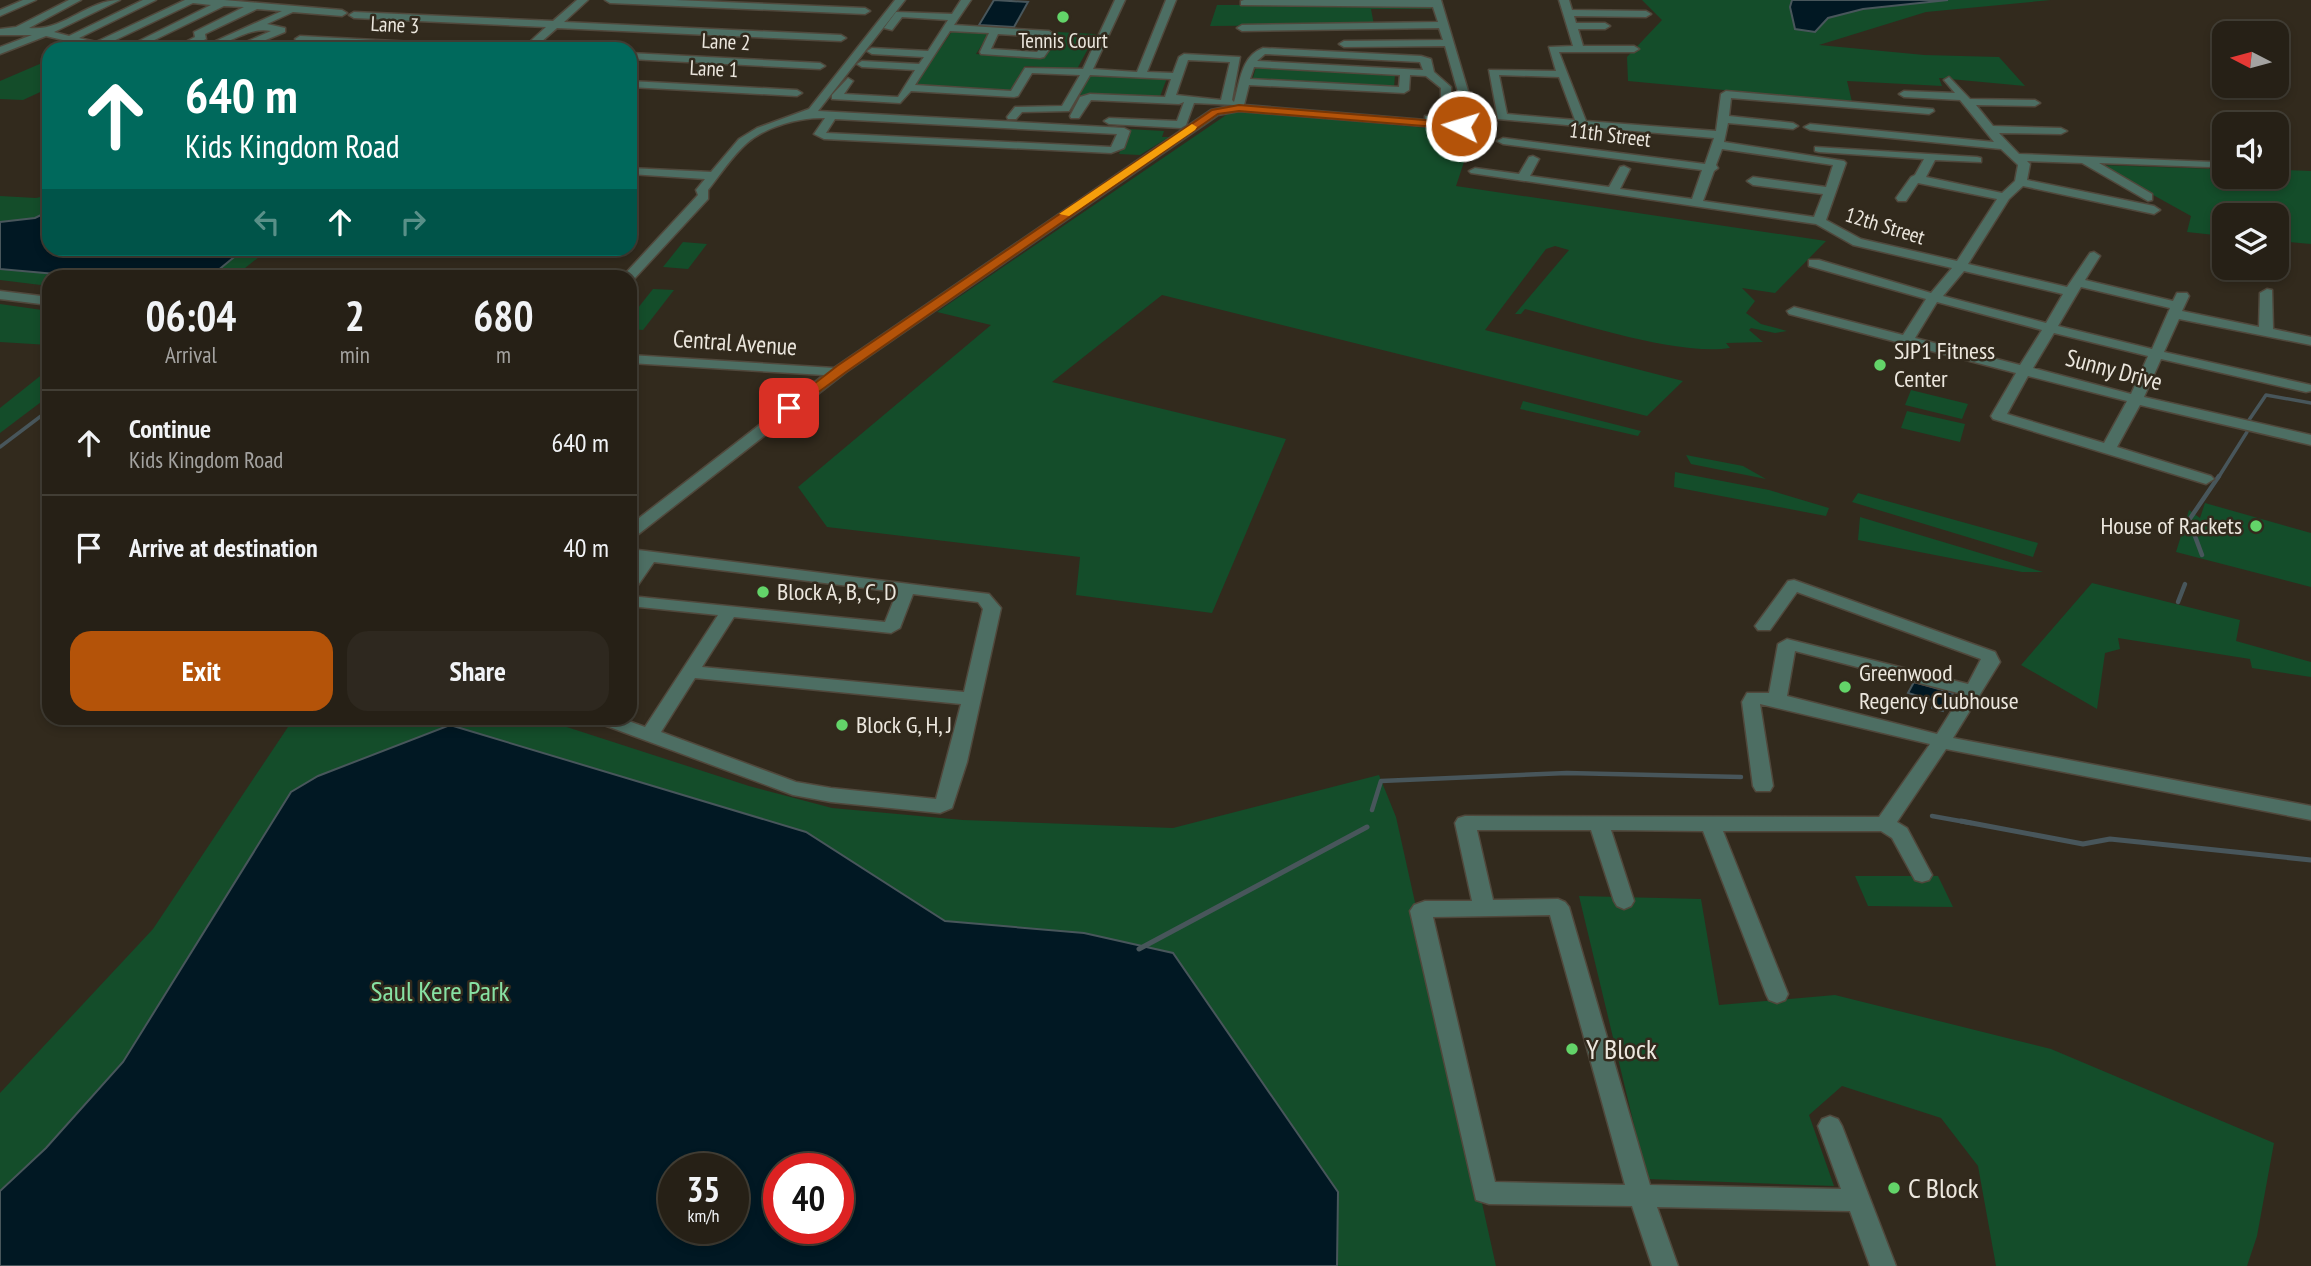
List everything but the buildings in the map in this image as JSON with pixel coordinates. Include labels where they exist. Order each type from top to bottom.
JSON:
[{"type":"street","points":[[0,13],[31,0]]},
{"type":"street","points":[[18,30],[76,0]]},
{"type":"street","points":[[0,51],[115,0]]},
{"type":"street","points":[[67,40],[151,0]]},
{"type":"street","points":[[117,42],[191,0],[342,13]]},
{"type":"street","points":[[192,42],[203,37],[197,34],[267,0]]},
{"type":"street","points":[[535,42],[583,0]]},
{"type":"street","points":[[610,0],[865,11]]},
{"type":"street","points":[[812,111],[900,0]]},
{"type":"street","points":[[910,0],[905,6],[960,9]]},
{"type":"street","points":[[1012,117],[1019,109],[1065,109],[1090,68],[1120,0]]},
{"type":"street","points":[[1143,70],[1171,0]]},
{"type":"street","points":[[1564,0],[1579,48]]},
{"type":"street","points":[[142,42],[226,1]]},
{"type":"street","points":[[1244,3],[1438,4]]},
{"type":"street","points":[[1377,23],[1374,12],[1379,10],[1438,4]]},
{"type":"street","points":[[1220,106],[1236,59],[1184,57],[1170,97],[1191,100],[1220,106],[1232,108],[1461,126],[1470,124],[1472,121],[1438,4]]},
{"type":"street","points":[[219,42],[293,9]]},
{"type":"street","points":[[893,110],[960,9]]},
{"type":"street","points":[[900,100],[836,97],[899,14],[960,9]]},
{"type":"street","points":[[1568,13],[1646,14]]},
{"type":"street","points":[[280,15],[313,19]]},
{"type":"street","points":[[354,15],[841,38]]},
{"type":"street","points":[[252,42],[282,30],[257,25]]},
{"type":"street","points":[[1242,28],[1444,25]]},
{"type":"street","points":[[1572,26],[1605,26]]},
{"type":"street","points":[[947,28],[1049,34],[1053,37],[1040,55],[985,52],[995,31]]},
{"type":"street","points":[[0,32],[18,30],[45,33],[77,42]]},
{"type":"street","name":"Lane 3","points":[[300,39],[357,42]]},
{"type":"street","points":[[1255,44],[1449,43]]},
{"type":"street","points":[[1581,122],[1553,49],[1634,49]]},
{"type":"street","points":[[1239,104],[1250,64],[1255,55],[1265,50],[1422,59],[1427,61],[1429,73]]},
{"type":"street","points":[[872,51],[930,54]]},
{"type":"street","name":"Lane 2","points":[[637,56],[820,66]]},
{"type":"street","points":[[1487,59],[1493,72],[1504,118],[1581,122],[1720,140]]},
{"type":"street","points":[[862,64],[922,66]]},
{"type":"street","points":[[637,528],[832,376],[1220,106],[1239,104],[1446,119],[1446,87],[1429,73],[1250,64]]},
{"type":"street","points":[[908,88],[1014,94],[1030,70],[1143,70],[1177,76]]},
{"type":"street","points":[[1227,90],[1233,90],[1239,71]]},
{"type":"street","points":[[1247,82],[1404,90],[1405,72]]},
{"type":"street","points":[[1493,72],[1561,74]]},
{"type":"street","points":[[1907,339],[1933,299],[1959,268],[2004,197],[2021,182],[2024,164],[2004,146],[1950,80]]},
{"type":"street","name":"Lane 1","points":[[637,84],[797,93]]},
{"type":"street","points":[[1696,204],[1712,168],[1720,140],[1726,94],[1913,124],[2004,146]]},
{"type":"street","points":[[1903,94],[2035,103]]},
{"type":"street","points":[[1073,120],[1084,99],[1090,97],[1191,100]]},
{"type":"street","points":[[635,270],[704,196],[701,193],[714,176],[751,136],[812,111],[893,110],[1181,125],[1191,100]]},
{"type":"street","points":[[812,111],[830,115],[1124,131],[1118,148],[1111,150],[821,135],[832,116],[830,115]]},
{"type":"street","points":[[1810,127],[1913,124],[1929,111]]},
{"type":"street","points":[[1722,119],[1793,126]]},
{"type":"street","points":[[1990,129],[2061,131]]},
{"type":"street","name":"12th Street","points":[[1720,140],[1838,162],[1841,165],[1819,221],[1857,242],[1959,268],[2178,305],[2266,332],[2311,341]]},
{"type":"street","name":"11th Street","points":[[1503,141],[1712,168]]},
{"type":"street","points":[[1809,148],[1977,160]]},
{"type":"street","points":[[1902,198],[1916,179],[1919,179],[1931,156]]},
{"type":"street","points":[[2014,157],[2209,164]]},
{"type":"street","points":[[1524,178],[1533,159]]},
{"type":"street","points":[[2082,159],[2148,197]]},
{"type":"street","points":[[1613,191],[1624,169]]},
{"type":"street","points":[[637,171],[714,176]]},
{"type":"street","points":[[1475,171],[1819,221]]},
{"type":"street","points":[[1919,179],[2004,197]]},
{"type":"street","points":[[1753,181],[1830,191]]},
{"type":"street","points":[[2021,182],[2154,210]]},
{"type":"street","points":[[2094,256],[2051,329],[2023,369],[1998,416],[2109,447],[2206,479]]},
{"type":"street","points":[[1814,263],[1933,299],[2156,356],[2306,388]]},
{"type":"street","points":[[0,288],[42,293]]},
{"type":"street","points":[[2266,332],[2267,293]]},
{"type":"street","points":[[0,295],[42,300]]},
{"type":"street","points":[[2109,447],[2136,399],[2178,305]]},
{"type":"street","name":"Sunny Drive","points":[[1794,312],[2136,399],[2311,440]]},
{"type":"street","name":"Central Avenue","points":[[637,360],[832,376]]},
{"type":"street","name":"Central Avenue","points":[[637,366],[832,376]]},
{"type":"street","points":[[624,725],[793,788],[931,807],[945,803],[992,608],[983,598],[637,555]]},
{"type":"street","points":[[637,574],[649,557]]},
{"type":"street","points":[[1764,626],[1792,585],[1802,586],[1989,656],[1991,662],[1972,691],[1947,743],[1885,824]]},
{"type":"street","points":[[637,602],[891,628],[907,589]]},
{"type":"street","points":[[650,734],[729,611]]},
{"type":"street","points":[[1777,700],[1789,642],[1972,691]]},
{"type":"street","points":[[692,671],[972,699]]},
{"type":"street","points":[[1763,786],[1751,702],[1753,697],[1777,700],[1947,743],[2311,813]]},
{"type":"street","points":[[1484,906],[1465,823],[1885,824],[1900,833],[1922,875]]},
{"type":"street","points":[[1599,823],[1624,901]]},
{"type":"street","points":[[1710,824],[1777,994]]},
{"type":"street","points":[[1665,1266],[1640,1195],[1559,907],[1484,906],[1420,911],[1485,1192],[1640,1195],[1859,1200]]},
{"type":"street","points":[[1830,1126],[1883,1266]]},
{"type":"green space","points":[[1642,0],[2051,0],[1926,12],[1819,45],[1924,55],[1999,57],[2025,86],[1939,78],[1942,86],[1847,81],[1852,102],[1628,81],[1627,57],[1662,20]]},
{"type":"green space","points":[[1217,5],[1430,5],[1431,9],[1371,9],[1374,25],[1210,26]]},
{"type":"green space","points":[[953,30],[990,32],[976,54],[1042,58],[1057,32],[1096,34],[1077,69],[1025,66],[1009,92],[913,87]]},
{"type":"green space","points":[[42,63],[42,91],[23,100],[0,99],[0,81]]},
{"type":"green space","points":[[1256,67],[1395,74],[1394,88],[1252,81]]},
{"type":"green space","points":[[1089,74],[1167,78],[1159,99],[1080,95]]},
{"type":"green space","points":[[1232,111],[1474,132],[1456,186],[1826,241],[1775,293],[1742,288],[1755,301],[1746,313],[1761,324],[1787,331],[1775,333],[1751,328],[1749,330],[1763,342],[1726,343],[1730,348],[1708,349],[1628,337],[1525,309],[1521,314],[1515,314],[1569,250],[1555,246],[1546,249],[1485,330],[1683,381],[1647,416],[1162,295],[1052,382],[1286,439],[1212,613],[1076,595],[1080,557],[827,527],[798,487],[991,325],[937,312]]},
{"type":"green space","points":[[1128,129],[1164,131],[1162,137],[1169,137],[1140,155],[1119,154]]},
{"type":"green space","points":[[2099,165],[2212,169],[2212,189],[2289,189],[2289,170],[2311,171],[2311,244],[2289,242],[2289,203],[2212,203],[2212,235],[2187,232],[2191,216]]},
{"type":"green space","points":[[0,196],[42,197],[42,256],[260,256],[243,270],[42,270],[42,285],[0,280]]},
{"type":"green space","points":[[683,242],[707,244],[688,269],[663,267]]},
{"type":"green space","points":[[653,289],[674,290],[643,330],[637,330],[637,309]]},
{"type":"green space","points":[[0,304],[42,310],[42,345],[0,342]]},
{"type":"green space","points":[[42,375],[42,401],[0,433],[0,408]]},
{"type":"green space","points":[[1911,390],[1968,404],[1962,419],[1905,405]]},
{"type":"green space","points":[[1523,401],[1641,431],[1638,436],[1520,409]]},
{"type":"green space","points":[[1907,411],[1965,424],[1960,442],[1901,428]]},
{"type":"green space","points":[[1686,455],[1743,466],[1766,479],[1691,464]]},
{"type":"green space","points":[[1675,472],[1769,490],[1829,508],[1826,516],[1674,487]]},
{"type":"green space","points":[[1858,493],[2038,543],[2033,557],[1852,502]]},
{"type":"green space","points":[[2205,503],[2311,533],[2311,587],[2176,552],[2189,510],[2200,518]]},
{"type":"green space","points":[[1860,517],[2043,572],[2022,572],[1858,540]]},
{"type":"green space","points":[[2092,583],[2240,620],[2236,641],[2311,662],[2311,677],[2252,668],[2250,659],[2118,638],[2120,649],[2105,653],[2097,709],[2021,665]]},
{"type":"green space","name":"Saul Kere Park","points":[[289,725],[561,725],[749,786],[832,808],[963,820],[1173,828],[1379,775],[1396,817],[1496,1266],[0,1266],[0,1093],[153,929]]},
{"type":"green space","points":[[1855,876],[1938,876],[1953,907],[1868,906]]},
{"type":"green space","points":[[1579,896],[1701,899],[1719,1005],[1835,995],[2051,1049],[2274,1143],[2257,1236],[2247,1266],[1996,1266],[1978,1166],[1941,1118],[1842,1086],[1809,1115],[1834,1186],[1647,1179]]},
{"type":"water","points":[[994,0],[1028,2],[1014,27],[979,25]]},
{"type":"water","points":[[1792,0],[1948,0],[1863,9],[1828,18],[1815,32],[1795,29],[1790,7]]},
{"type":"water","points":[[42,214],[42,256],[235,256],[218,270],[42,270],[42,273],[0,269],[0,222],[35,218]]},
{"type":"water","points":[[1914,682],[1953,693],[1943,711],[1932,708],[1932,700],[1908,693]]},
{"type":"water","name":"Saul Kere Park","points":[[450,725],[806,832],[945,921],[1084,933],[1173,953],[1338,1192],[1337,1266],[0,1266],[0,1191],[46,1148],[123,1062],[291,792],[318,776]]},
{"type":"waterway","points":[[2249,420],[2266,395],[2311,403]]},
{"type":"waterway","points":[[0,447],[42,415]]},
{"type":"waterway","points":[[2218,478],[2247,432]]},
{"type":"waterway","points":[[2202,555],[2189,520],[2219,476]]},
{"type":"waterway","points":[[2178,602],[2185,584]]},
{"type":"waterway","points":[[1372,810],[1381,781],[1567,773],[1741,777]]},
{"type":"waterway","points":[[1932,816],[1971,823]]},
{"type":"waterway","points":[[1961,821],[2083,844],[2110,839],[2311,860]]},
{"type":"waterway","points":[[1139,949],[1367,827]]},
{"type":"slow traffic","points":[[1065,214],[1192,127]]},
{"type":"place","name":"Tennis Court","points":[[1063,17]]},
{"type":"place","name":"SJP1 Fitness Center","points":[[1880,365]]},
{"type":"place","name":"House of Rackets","points":[[2256,526]]},
{"type":"place","name":"Block A, B, C, D","points":[[763,592]]},
{"type":"place","name":"Greenwood Regency Clubhouse","points":[[1845,687]]},
{"type":"place","name":"Block G, H, J","points":[[842,725]]},
{"type":"place","name":"Y Block","points":[[1572,1049]]},
{"type":"place","name":"C Block","points":[[1894,1188]]},
{"type":"route","points":[[789,408],[841,369],[1215,112],[1225,108],[1239,108],[1461,126]]}]
